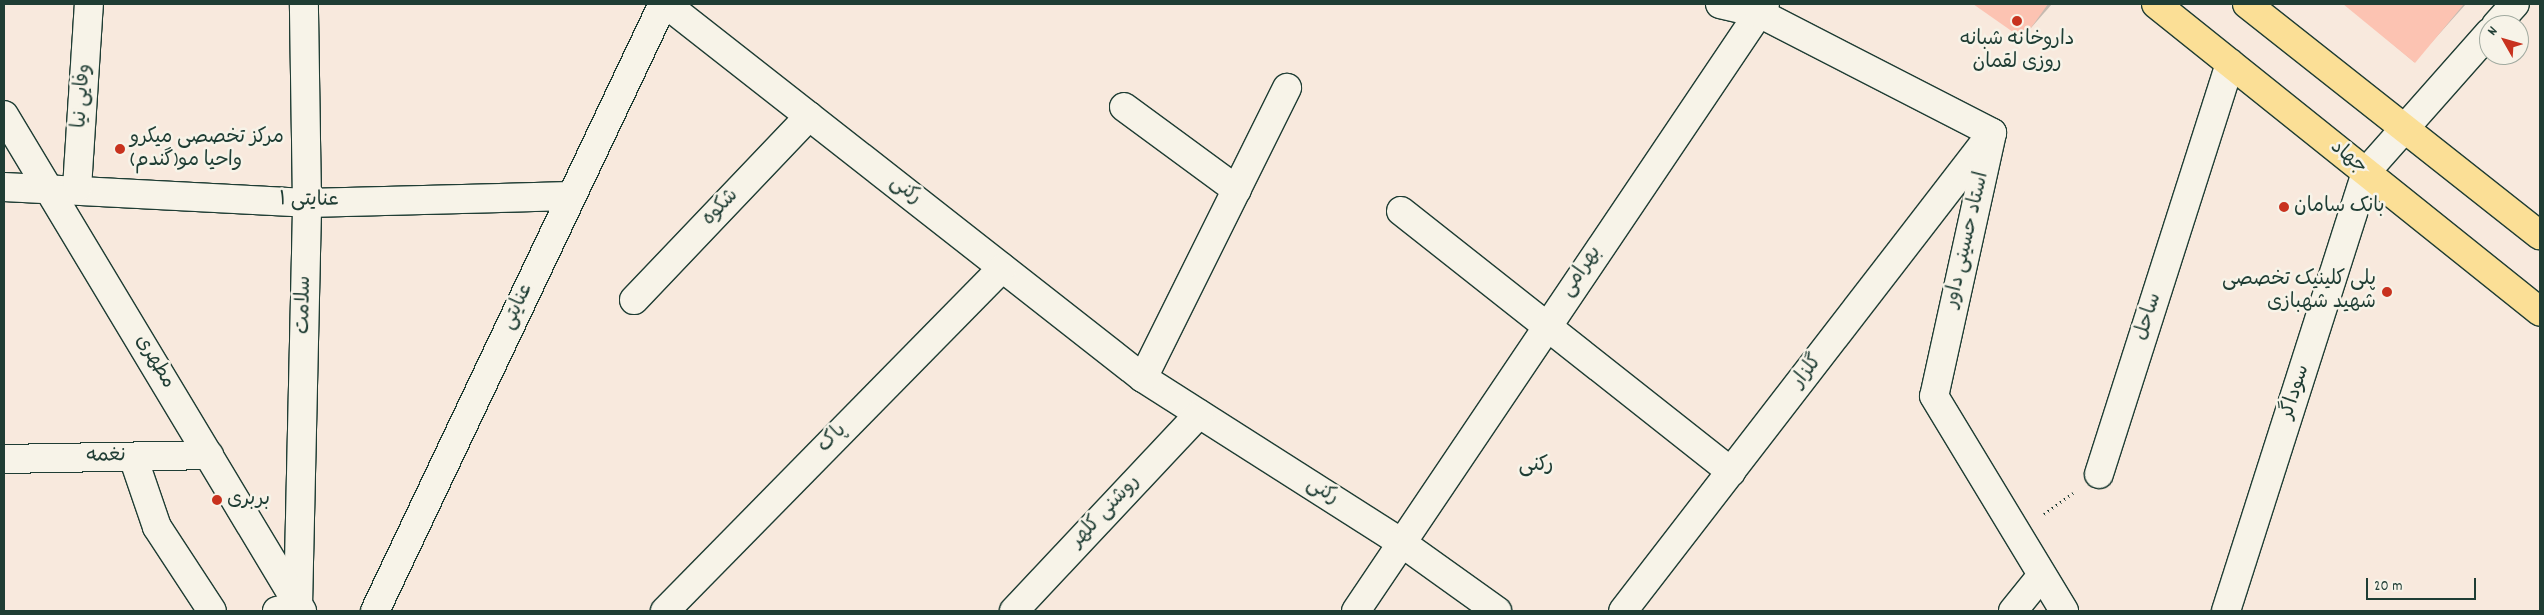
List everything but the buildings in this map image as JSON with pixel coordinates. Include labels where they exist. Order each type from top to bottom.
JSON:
[{"type":"main road","name":"جهاد","points":[[2156,4],[2540,312]]},
{"type":"main road","points":[[2247,4],[2540,235]]},
{"type":"street","name":"وفایی نیا","points":[[77,188],[89,4]]},
{"type":"street","name":"سلامت","points":[[292,609],[307,203],[304,4]]},
{"type":"street","name":"رکنی","points":[[664,4],[1143,378],[1402,543],[1497,611]]},
{"type":"street","name":"عنایتی","points":[[375,611],[570,196],[664,4]]},
{"type":"street","points":[[1720,4],[1762,8],[1992,133]]},
{"type":"street","points":[[2505,15],[2515,4]]},
{"type":"street","name":"بهرامی","points":[[1356,611],[1546,325],[1762,8]]},
{"type":"street","points":[[2366,172],[2479,45]]},
{"type":"street","name":"ساحل","points":[[2099,474],[2230,64]]},
{"type":"street","points":[[1143,378],[1287,88]]},
{"type":"street","points":[[1124,107],[1237,190]]},
{"type":"street","name":"مطهری","points":[[4,115],[49,186],[209,456],[292,609]]},
{"type":"street","name":"شکوه","points":[[634,300],[809,116]]},
{"type":"street","name":"گلزار","points":[[1623,611],[1992,133]]},
{"type":"street","name":"استاد حسینی داور","points":[[1992,133],[1934,396],[2064,611]]},
{"type":"street","name":"سوداگر","points":[[2226,611],[2366,172]]},
{"type":"street","name":"عنایتی ۱","points":[[4,187],[49,186],[307,203],[570,196]]},
{"type":"street","points":[[1401,211],[1731,472]]},
{"type":"street","name":"پاک","points":[[665,611],[1002,268]]},
{"type":"street","name":"روشنی کلهر","points":[[1014,611],[1199,414]]},
{"type":"street","name":"نغمه","points":[[4,459],[209,456]]},
{"type":"street","points":[[133,457],[157,527],[212,611]]},
{"type":"street","points":[[2013,611],[2042,575]]},
{"type":"path","points":[[2017,533],[2099,474]]},
{"type":"place","name":"داروخانه شبانه روزی لقمان","points":[[2017,21]]},
{"type":"place","name":"مرکز تخصصی میکرو واحیا مو(گندم)","points":[[120,149]]},
{"type":"place","name":"بانک سامان","points":[[2284,207]]},
{"type":"place","name":"پلی کلینیک تخصصی شهید شهبازی","points":[[2387,292]]},
{"type":"place","name":"بربری","points":[[217,500]]},
{"type":"district","name":"رکنی","points":[[1536,466]]}]
